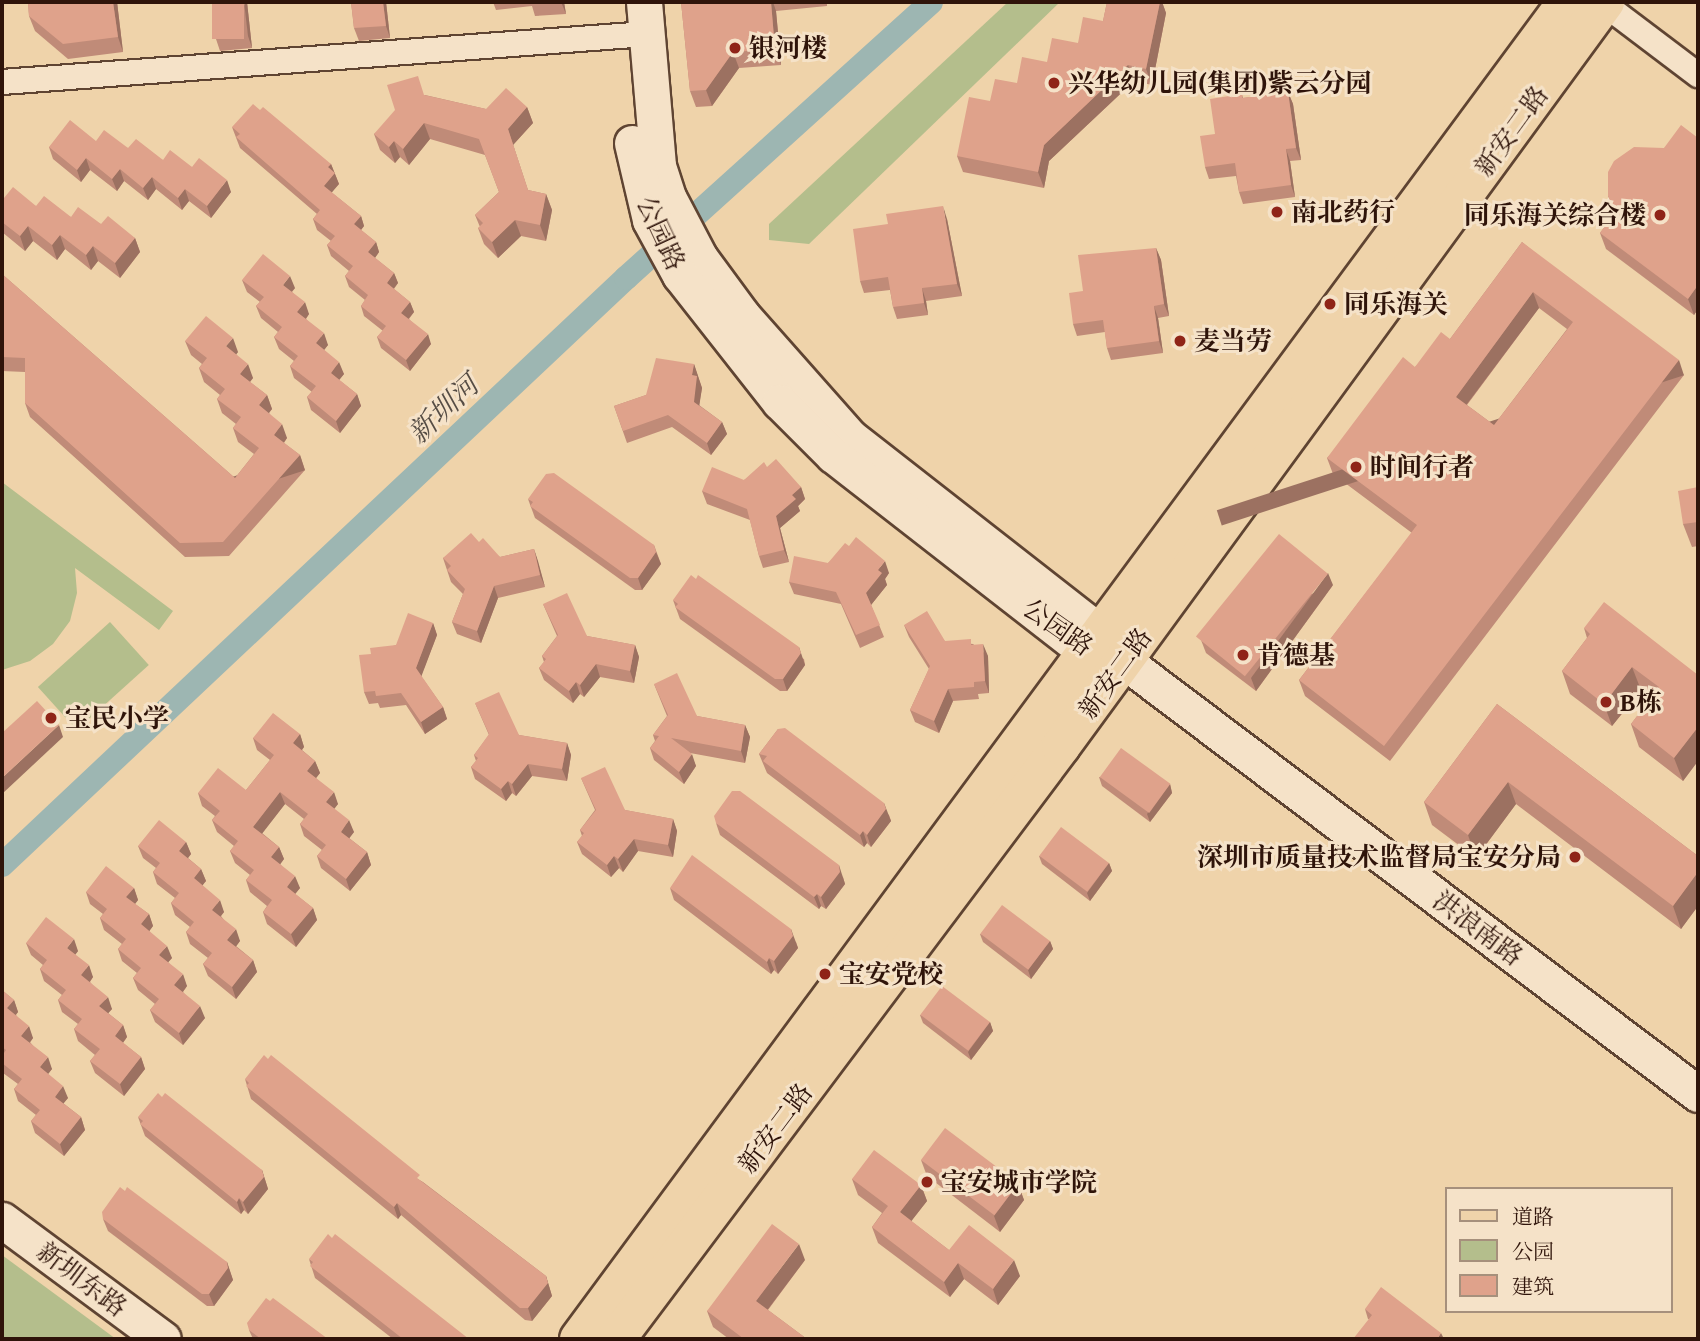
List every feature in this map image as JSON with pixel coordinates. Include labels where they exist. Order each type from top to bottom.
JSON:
[{"type":"main road","name":"新安二路","points":[[616,1339],[1566,2]]},
{"type":"main road","name":"新安二路","points":[[579,1339],[1105,650],[1605,3]]},
{"type":"main road","name":"公园路","points":[[633,18],[658,166],[659,209],[690,267],[850,437],[1105,650]]},
{"type":"main road","name":"洪浪南路","points":[[1105,650],[1698,1094]]},
{"type":"main road","name":"新圳东路","points":[[2,1220],[163,1339]]},
{"type":"street","points":[[1605,3],[1698,75]]},
{"type":"street","points":[[2,82],[633,18]]},
{"type":"green space","points":[[1008,2],[1060,2],[809,244],[769,240],[769,224]]},
{"type":"green space","points":[[2,482],[173,611],[159,630],[75,568],[77,593],[70,621],[53,644],[30,661],[2,670]]},
{"type":"green space","points":[[110,622],[149,665],[77,730],[38,687]]},
{"type":"green space","points":[[2,1255],[116,1339],[2,1339]]},
{"type":"building","points":[[28,2],[113,2],[118,37],[63,44],[29,16]]},
{"type":"building","points":[[212,2],[244,2],[244,39],[212,39]]},
{"type":"building","points":[[351,2],[383,2],[386,26],[354,28]]},
{"type":"building","name":"银河楼","points":[[681,2],[771,2],[775,49],[733,52],[706,90],[690,91]]},
{"type":"building","points":[[1107,2],[1160,2],[1146,69],[1128,65],[1044,145],[1038,172],[957,156],[969,97],[990,101],[995,79],[1017,83],[1022,57],[1047,62],[1052,38],[1078,43],[1083,17],[1103,21]]},
{"type":"building","points":[[418,76],[424,95],[486,109],[506,88],[527,107],[508,129],[528,190],[546,194],[540,225],[515,220],[492,242],[478,228],[483,223],[475,215],[499,192],[479,139],[424,123],[403,149],[394,141],[389,147],[374,134],[395,110],[387,85]]},
{"type":"building","points":[[1288,92],[1296,148],[1286,149],[1291,185],[1239,192],[1235,163],[1205,167],[1200,136],[1215,134],[1210,99],[1242,94],[1242,98]]},
{"type":"building","points":[[253,104],[260,110],[263,107],[331,164],[328,167],[335,173],[324,186],[361,216],[354,224],[376,242],[368,252],[394,273],[387,283],[410,302],[401,313],[428,334],[406,360],[377,337],[386,326],[361,306],[368,295],[345,276],[353,266],[327,245],[335,236],[313,219],[320,210],[236,137],[240,134],[232,127]]},
{"type":"building","points":[[70,120],[96,141],[104,130],[128,148],[136,139],[163,160],[170,150],[192,167],[199,158],[227,180],[207,206],[185,189],[178,198],[152,177],[143,188],[120,169],[112,179],[86,158],[77,170],[49,147]]},
{"type":"building","points":[[1681,125],[1698,138],[1698,285],[1688,299],[1600,233],[1615,212],[1608,196],[1608,172],[1614,161],[1634,147],[1664,148]]},
{"type":"building","points":[[13,187],[36,206],[44,196],[71,217],[78,207],[101,224],[108,216],[135,238],[115,263],[93,246],[86,255],[60,235],[52,245],[28,226],[20,236],[2,222],[2,197]]},
{"type":"building","points":[[943,206],[957,284],[922,288],[924,303],[893,307],[888,277],[860,281],[853,229],[888,224],[886,214]]},
{"type":"building","points":[[1522,242],[1679,360],[1384,746],[1299,680],[1417,525],[1327,458],[1403,357],[1415,367],[1441,332],[1450,339]],"holes":[[[1533,292],[1573,322],[1494,425],[1456,397]]]},
{"type":"building","points":[[1156,248],[1164,304],[1154,306],[1159,341],[1107,348],[1103,320],[1073,324],[1069,293],[1083,291],[1078,255]]},
{"type":"building","points":[[263,254],[290,276],[283,285],[305,302],[297,312],[324,333],[316,343],[339,362],[331,373],[357,394],[336,421],[307,397],[316,386],[290,366],[298,356],[274,337],[282,327],[256,306],[264,297],[242,280]]},
{"type":"building","points":[[2,274],[235,478],[259,448],[233,428],[241,417],[217,399],[225,389],[199,368],[207,358],[185,341],[206,316],[233,338],[226,346],[248,364],[240,374],[267,395],[259,405],[282,424],[274,435],[300,455],[223,542],[180,543],[25,403],[25,358],[2,357]]},
{"type":"building","points":[[656,358],[694,364],[692,375],[697,376],[694,402],[722,422],[707,443],[668,415],[623,431],[614,406],[646,395]]},
{"type":"building","points":[[776,459],[801,487],[792,495],[796,499],[776,516],[784,550],[759,556],[747,509],[702,491],[712,467],[744,480],[764,462],[767,467]]},
{"type":"building","points":[[554,473],[654,545],[656,552],[638,578],[630,578],[530,506],[533,502],[528,499],[546,474]]},
{"type":"building","points":[[1698,487],[1698,522],[1683,524],[1678,491]]},
{"type":"building","points":[[471,533],[479,542],[483,538],[500,557],[534,549],[540,575],[494,586],[477,631],[452,622],[465,589],[447,570],[451,566],[443,558]]},
{"type":"building","points":[[1279,534],[1328,574],[1245,676],[1196,637]]},
{"type":"building","points":[[856,537],[885,561],[878,570],[882,573],[866,593],[880,625],[856,635],[836,592],[789,582],[794,556],[828,563],[845,543],[849,546]]},
{"type":"building","points":[[691,575],[696,579],[698,575],[799,647],[801,653],[783,679],[775,679],[675,607],[678,604],[673,600]]},
{"type":"building","points":[[567,593],[587,636],[635,645],[630,671],[596,664],[580,685],[576,682],[569,691],[539,668],[546,659],[542,656],[558,635],[543,604]]},
{"type":"building","name":"B栋","points":[[1604,602],[1698,675],[1698,727],[1674,758],[1631,724],[1659,687],[1632,667],[1604,704],[1562,671],[1590,634],[1584,628]]},
{"type":"building","points":[[927,611],[945,641],[971,639],[971,645],[983,644],[985,681],[974,682],[974,687],[948,689],[934,721],[910,710],[930,666],[904,625]]},
{"type":"building","points":[[408,613],[433,623],[416,668],[443,707],[421,722],[401,693],[376,696],[375,691],[364,692],[359,655],[371,654],[370,648],[396,645]]},
{"type":"building","points":[[677,673],[697,716],[745,725],[741,751],[671,738],[692,754],[679,772],[650,748],[659,736],[653,735],[668,715],[654,684]]},
{"type":"building","points":[[499,692],[519,735],[567,743],[562,769],[528,764],[512,784],[508,781],[501,789],[471,767],[478,758],[474,755],[489,734],[475,703]]},
{"type":"building","points":[[37,701],[59,725],[2,778],[2,733]]},
{"type":"building","points":[[1497,704],[1698,856],[1698,872],[1673,906],[1508,782],[1468,835],[1424,802]]},
{"type":"building","points":[[273,713],[300,734],[293,743],[315,761],[307,771],[334,792],[326,802],[349,820],[341,832],[367,852],[346,879],[317,856],[326,845],[300,824],[308,814],[280,792],[253,827],[279,847],[271,857],[295,876],[287,887],[313,908],[291,934],[263,912],[272,900],[246,880],[254,870],[230,851],[238,841],[212,820],[220,811],[198,793],[218,768],[246,790],[274,755],[253,738]]},
{"type":"building","points":[[785,728],[884,803],[886,809],[867,835],[863,831],[860,835],[763,761],[767,756],[759,754],[778,729]]},
{"type":"building","points":[[1121,748],[1170,784],[1149,813],[1100,777]]},
{"type":"building","points":[[605,767],[625,810],[673,819],[668,845],[634,839],[618,859],[614,856],[607,865],[577,842],[584,833],[580,830],[596,810],[581,778]]},
{"type":"building","points":[[732,791],[740,791],[839,865],[840,872],[821,897],[817,894],[814,897],[716,823],[714,816]]},
{"type":"building","points":[[159,820],[186,842],[179,851],[201,869],[194,878],[220,900],[212,910],[236,929],[227,940],[253,960],[232,987],[203,964],[212,953],[186,932],[194,922],[171,903],[179,893],[153,872],[160,863],[138,846]]},
{"type":"building","points":[[1061,827],[1109,863],[1087,892],[1039,856]]},
{"type":"building","points":[[692,855],[791,929],[793,936],[774,961],[769,958],[767,962],[670,888]]},
{"type":"building","points":[[106,866],[134,888],[126,897],[149,914],[141,924],[167,946],[159,955],[183,974],[174,985],[200,1006],[179,1033],[150,1010],[159,999],[133,978],[141,968],[118,949],[126,939],[100,918],[107,909],[86,892]]},
{"type":"building","points":[[1002,905],[1050,941],[1028,970],[980,934]]},
{"type":"building","points":[[46,917],[74,939],[67,948],[89,965],[81,975],[108,997],[99,1006],[123,1025],[115,1036],[141,1057],[120,1084],[90,1061],[100,1049],[74,1029],[82,1019],[58,1000],[66,990],[40,969],[47,960],[26,943]]},
{"type":"building","points":[[942,986],[990,1022],[968,1051],[920,1015]]},
{"type":"building","points":[[2,990],[14,1000],[7,1008],[29,1026],[21,1036],[48,1057],[40,1067],[63,1086],[55,1097],[81,1117],[60,1144],[31,1121],[40,1110],[14,1089],[22,1079],[2,1063],[6,1050],[2,1047]]},
{"type":"building","points":[[264,1055],[268,1059],[271,1055],[420,1175],[417,1178],[546,1276],[548,1283],[528,1308],[520,1308],[397,1203],[394,1207],[246,1086],[249,1083],[245,1079]]},
{"type":"building","points":[[158,1093],[162,1097],[165,1093],[262,1170],[264,1177],[243,1202],[239,1198],[237,1202],[140,1124],[143,1121],[138,1117]]},
{"type":"building","points":[[945,1128],[1018,1183],[994,1215],[921,1160]]},
{"type":"building","points":[[874,1150],[921,1185],[900,1212],[949,1250],[969,1225],[1014,1260],[993,1289],[958,1263],[944,1282],[872,1227],[888,1206],[852,1179]]},
{"type":"building","points":[[120,1187],[125,1191],[127,1187],[227,1262],[228,1268],[209,1294],[202,1294],[103,1219],[102,1212]]},
{"type":"building","points":[[772,1224],[799,1244],[756,1301],[807,1339],[744,1339],[707,1311]]},
{"type":"building","points":[[328,1234],[332,1238],[335,1234],[469,1339],[403,1339],[310,1266],[313,1262],[309,1259]]},
{"type":"building","points":[[1381,1287],[1441,1333],[1437,1339],[1353,1339],[1372,1315],[1365,1309]]},
{"type":"building","points":[[266,1298],[270,1301],[273,1298],[328,1339],[261,1339],[249,1330],[247,1323]]},
{"type":"waterway","name":"新圳河","points":[[2,865],[626,278],[931,2]]},
{"type":"place","name":"银河楼","points":[[735,48]]},
{"type":"place","name":"兴华幼儿园(集团)紫云分园","points":[[1054,83]]},
{"type":"place","name":"南北药行","points":[[1277,212]]},
{"type":"place","name":"同乐海关综合楼","points":[[1660,215]]},
{"type":"place","name":"同乐海关","points":[[1330,304]]},
{"type":"place","name":"麦当劳","points":[[1180,341]]},
{"type":"place","name":"时间行者","points":[[1356,467]]},
{"type":"place","name":"肯德基","points":[[1243,655]]},
{"type":"place","name":"B栋","points":[[1606,702]]},
{"type":"place","name":"宝民小学","points":[[51,718]]},
{"type":"place","name":"深圳市质量技术监督局宝安分局","points":[[1575,857]]},
{"type":"place","name":"宝安党校","points":[[825,974]]},
{"type":"place","name":"宝安城市学院","points":[[927,1182]]}]
